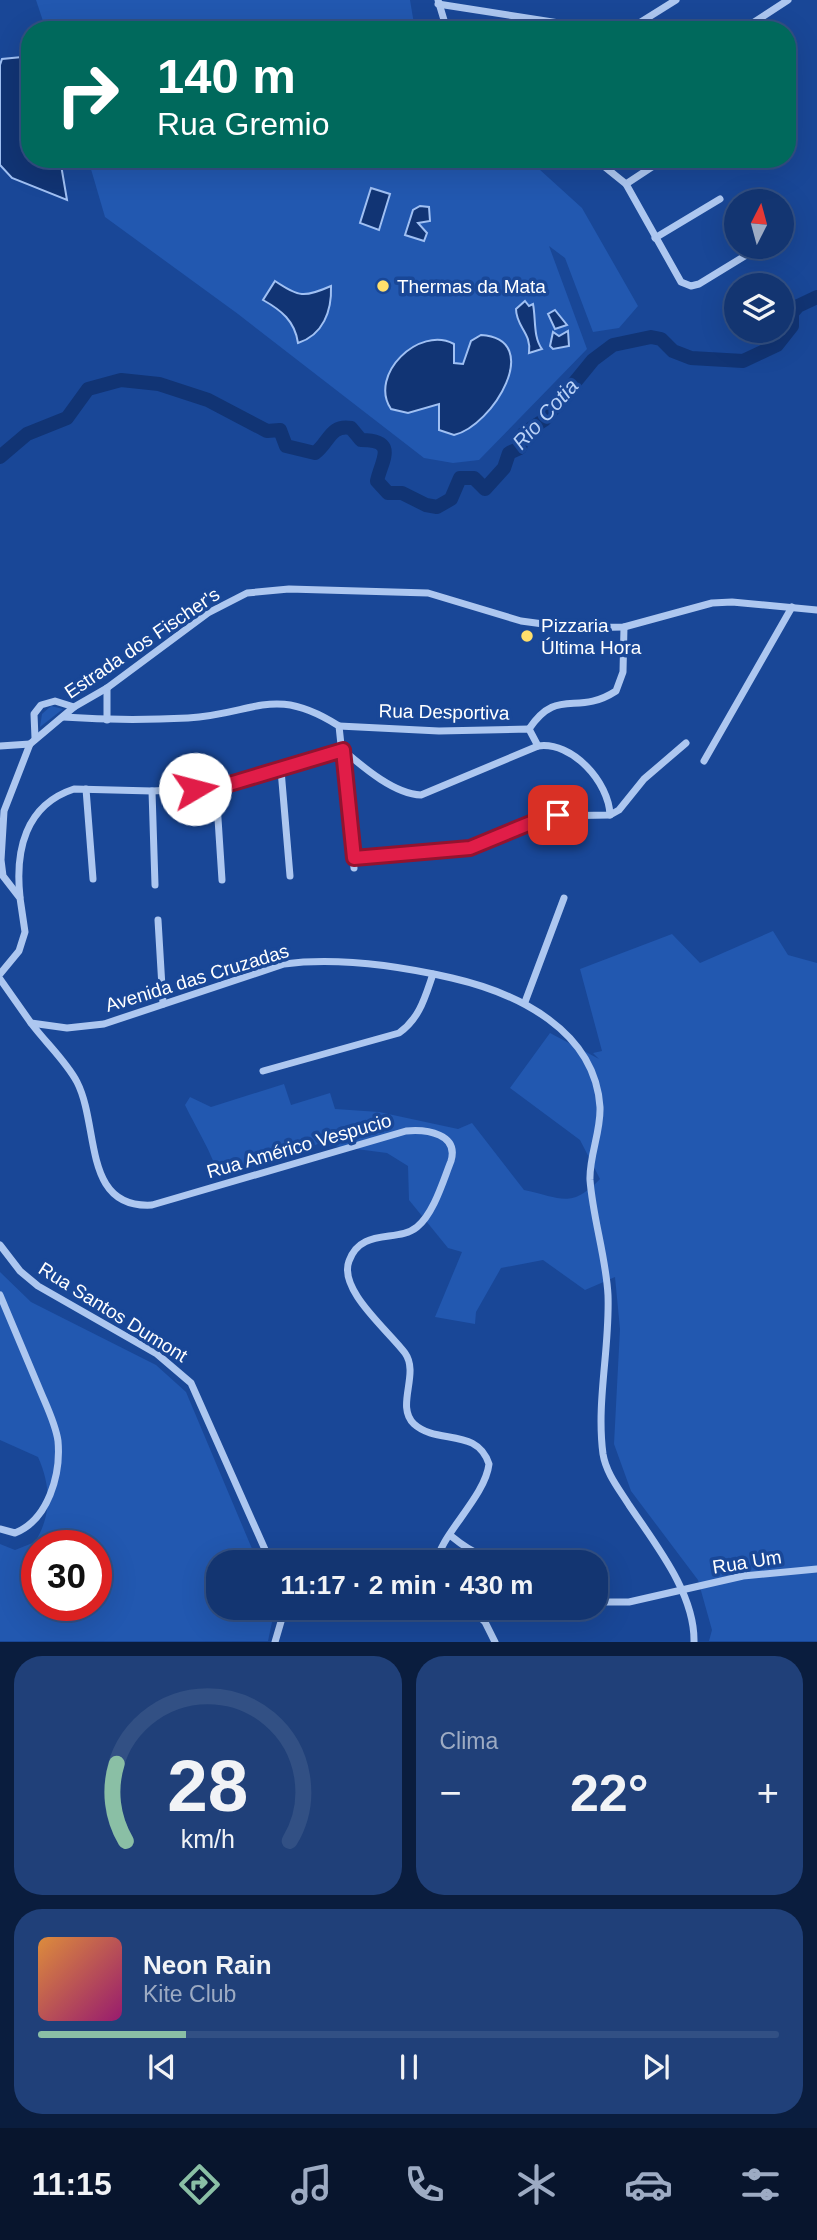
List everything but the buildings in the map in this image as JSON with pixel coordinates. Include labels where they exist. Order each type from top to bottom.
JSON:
[{"type":"street","points":[[642,21],[676,0]]},
{"type":"street","points":[[756,21],[788,0]]},
{"type":"street","points":[[444,21],[438,2],[551,21]]},
{"type":"street","points":[[606,168],[626,184],[678,279],[685,284],[699,284],[740,259]]},
{"type":"street","points":[[626,184],[650,168]]},
{"type":"street","points":[[655,238],[720,199]]},
{"type":"street","name":"Estrada dos Fischer's","points":[[32,741],[74,707],[107,688],[208,613],[247,593],[266,590],[428,593],[531,623],[573,628],[624,627],[712,603],[761,602],[817,610]]},
{"type":"street","points":[[704,761],[792,607]]},
{"type":"street","points":[[529,729],[543,711],[554,704],[590,704],[616,691],[623,672],[624,627]]},
{"type":"street","points":[[107,688],[107,720]]},
{"type":"street","points":[[20,898],[1,876],[2,811],[32,741],[34,714],[41,705],[55,701],[74,707]]},
{"type":"street","points":[[63,717],[107,720],[200,717],[275,702],[296,704],[316,712],[339,726],[354,868]]},
{"type":"street","name":"Rua Desportiva","points":[[339,726],[439,731],[529,729],[538,746]]},
{"type":"street","points":[[0,746],[32,741]]},
{"type":"street","points":[[354,858],[470,848],[549,816],[610,815],[619,810],[644,779],[686,743]]},
{"type":"street","points":[[343,750],[360,765],[407,793],[421,795],[538,746],[550,744],[562,747],[575,757],[603,786],[610,800],[610,815]]},
{"type":"street","points":[[31,1023],[0,977],[23,941],[19,852],[34,816],[63,792],[86,789],[152,791],[216,788],[343,750]]},
{"type":"street","points":[[281,769],[290,876]]},
{"type":"street","points":[[216,788],[222,880]]},
{"type":"street","points":[[86,789],[93,879]]},
{"type":"street","points":[[152,791],[155,885]]},
{"type":"street","points":[[1,876],[18,873]]},
{"type":"street","points":[[525,1002],[564,898]]},
{"type":"street","points":[[158,920],[163,1004]]},
{"type":"street","name":"Avenida das Cruzadas","points":[[31,1023],[53,1027],[88,1027],[284,964],[308,961],[433,974],[493,989],[525,1002],[566,1036],[593,1073],[600,1117],[590,1181],[608,1294],[603,1455],[615,1483],[675,1573],[694,1642]]},
{"type":"street","points":[[263,1071],[399,1033],[410,1025],[421,1010],[433,974]]},
{"type":"street","name":"Rua Américo Vespucio","points":[[31,1023],[75,1080],[85,1101],[100,1175],[107,1188],[127,1203],[152,1205],[406,1131],[436,1133],[451,1143],[454,1152],[452,1161],[435,1199],[416,1228],[383,1235],[363,1244],[354,1251],[347,1267],[351,1287],[407,1355],[411,1372],[406,1408],[411,1422],[427,1431],[471,1441],[487,1456],[489,1464],[484,1483],[451,1536]]},
{"type":"street","name":"Rua Santos Dumont","points":[[0,1245],[20,1271],[38,1286],[157,1354],[191,1383],[265,1550]]},
{"type":"street","points":[[0,1295],[58,1440],[52,1492],[27,1528],[15,1534],[0,1529]]},
{"type":"street","points":[[441,1550],[451,1536],[469,1550]]},
{"type":"street","name":"Rua Um","points":[[608,1602],[629,1602],[743,1576],[817,1569]]},
{"type":"street","points":[[275,1642],[281,1620]]},
{"type":"street","points":[[483,1620],[495,1642]]},
{"type":"shaded area","points":[[36,0],[410,0],[414,21],[43,21]]},
{"type":"shaded area","points":[[21,57],[21,168],[62,168],[67,200],[12,178],[0,165],[2,59]]},
{"type":"shaded area","name":"Thermas da Mata","points":[[91,168],[538,168],[582,208],[638,306],[619,328],[593,332],[565,258],[549,246],[587,349],[479,460],[453,463],[424,458],[238,314],[105,217]]},
{"type":"shaded area","points":[[371,188],[390,194],[379,230],[360,223]]},
{"type":"shaded area","points":[[420,206],[429,207],[430,221],[418,223],[427,233],[424,241],[405,235],[413,210]]},
{"type":"shaded area","points":[[275,281],[302,294],[314,293],[331,286],[328,313],[320,328],[307,339],[298,343],[294,328],[286,317],[263,300]]},
{"type":"shaded area","points":[[525,301],[529,306],[533,304],[536,333],[542,349],[529,353],[528,340],[518,321],[516,309]]},
{"type":"shaded area","points":[[555,310],[567,325],[555,329],[548,314]]},
{"type":"shaded area","points":[[568,331],[569,346],[553,349],[550,346],[553,332],[559,336]]},
{"type":"shaded area","points":[[481,335],[500,340],[509,351],[511,366],[497,400],[484,416],[469,428],[454,435],[439,430],[439,404],[408,413],[391,409],[386,396],[386,382],[392,368],[413,347],[426,341],[440,340],[454,344],[454,363],[463,364],[471,341]]},
{"type":"shaded area","points":[[51,706],[63,709],[40,727],[42,714]]},
{"type":"shaded area","points":[[773,931],[788,955],[817,963],[817,1641],[709,1641],[712,1630],[698,1580],[631,1491],[614,1444],[620,1329],[615,1277],[585,1290],[543,1260],[501,1268],[476,1312],[475,1324],[435,1317],[462,1252],[448,1248],[409,1200],[408,1166],[387,1153],[318,1144],[219,1178],[185,1105],[190,1097],[211,1107],[284,1084],[291,1105],[330,1093],[335,1109],[379,1112],[458,1129],[472,1123],[524,1190],[557,1198],[573,1198],[581,1195],[600,1179],[580,1140],[510,1088],[550,1033],[599,1059],[593,1053],[602,1051],[580,969],[672,934],[700,963]]},
{"type":"shaded area","points":[[0,1272],[31,1302],[156,1365],[186,1392],[253,1550],[206,1550],[206,1620],[272,1620],[268,1641],[0,1641],[0,1544],[15,1550],[21,1548],[21,1621],[112,1621],[112,1530],[42,1530],[48,1500],[38,1457],[0,1440]]},
{"type":"waterway","name":"Rio Cotia","points":[[0,457],[27,434],[67,418],[88,389],[121,380],[159,384],[208,400],[267,431],[280,430],[286,446],[315,453],[338,429],[351,428],[361,440],[373,441],[384,448],[384,459],[377,481],[388,493],[402,493],[426,505],[437,507],[451,499],[460,478],[474,478],[485,489],[504,468],[509,453],[520,448],[524,433],[544,420],[593,360],[613,345],[651,337],[661,339],[673,351],[691,358],[743,361],[777,345],[792,326],[792,313],[798,306],[817,297]]},
{"type":"place","name":"Thermas da Mata","points":[[383,286]]},
{"type":"place","name":"Pizzaria Última Hora","points":[[527,636]]},
{"type":"route","points":[[195,789],[216,788],[343,750],[354,858],[470,848],[538,820],[558,815]]}]
